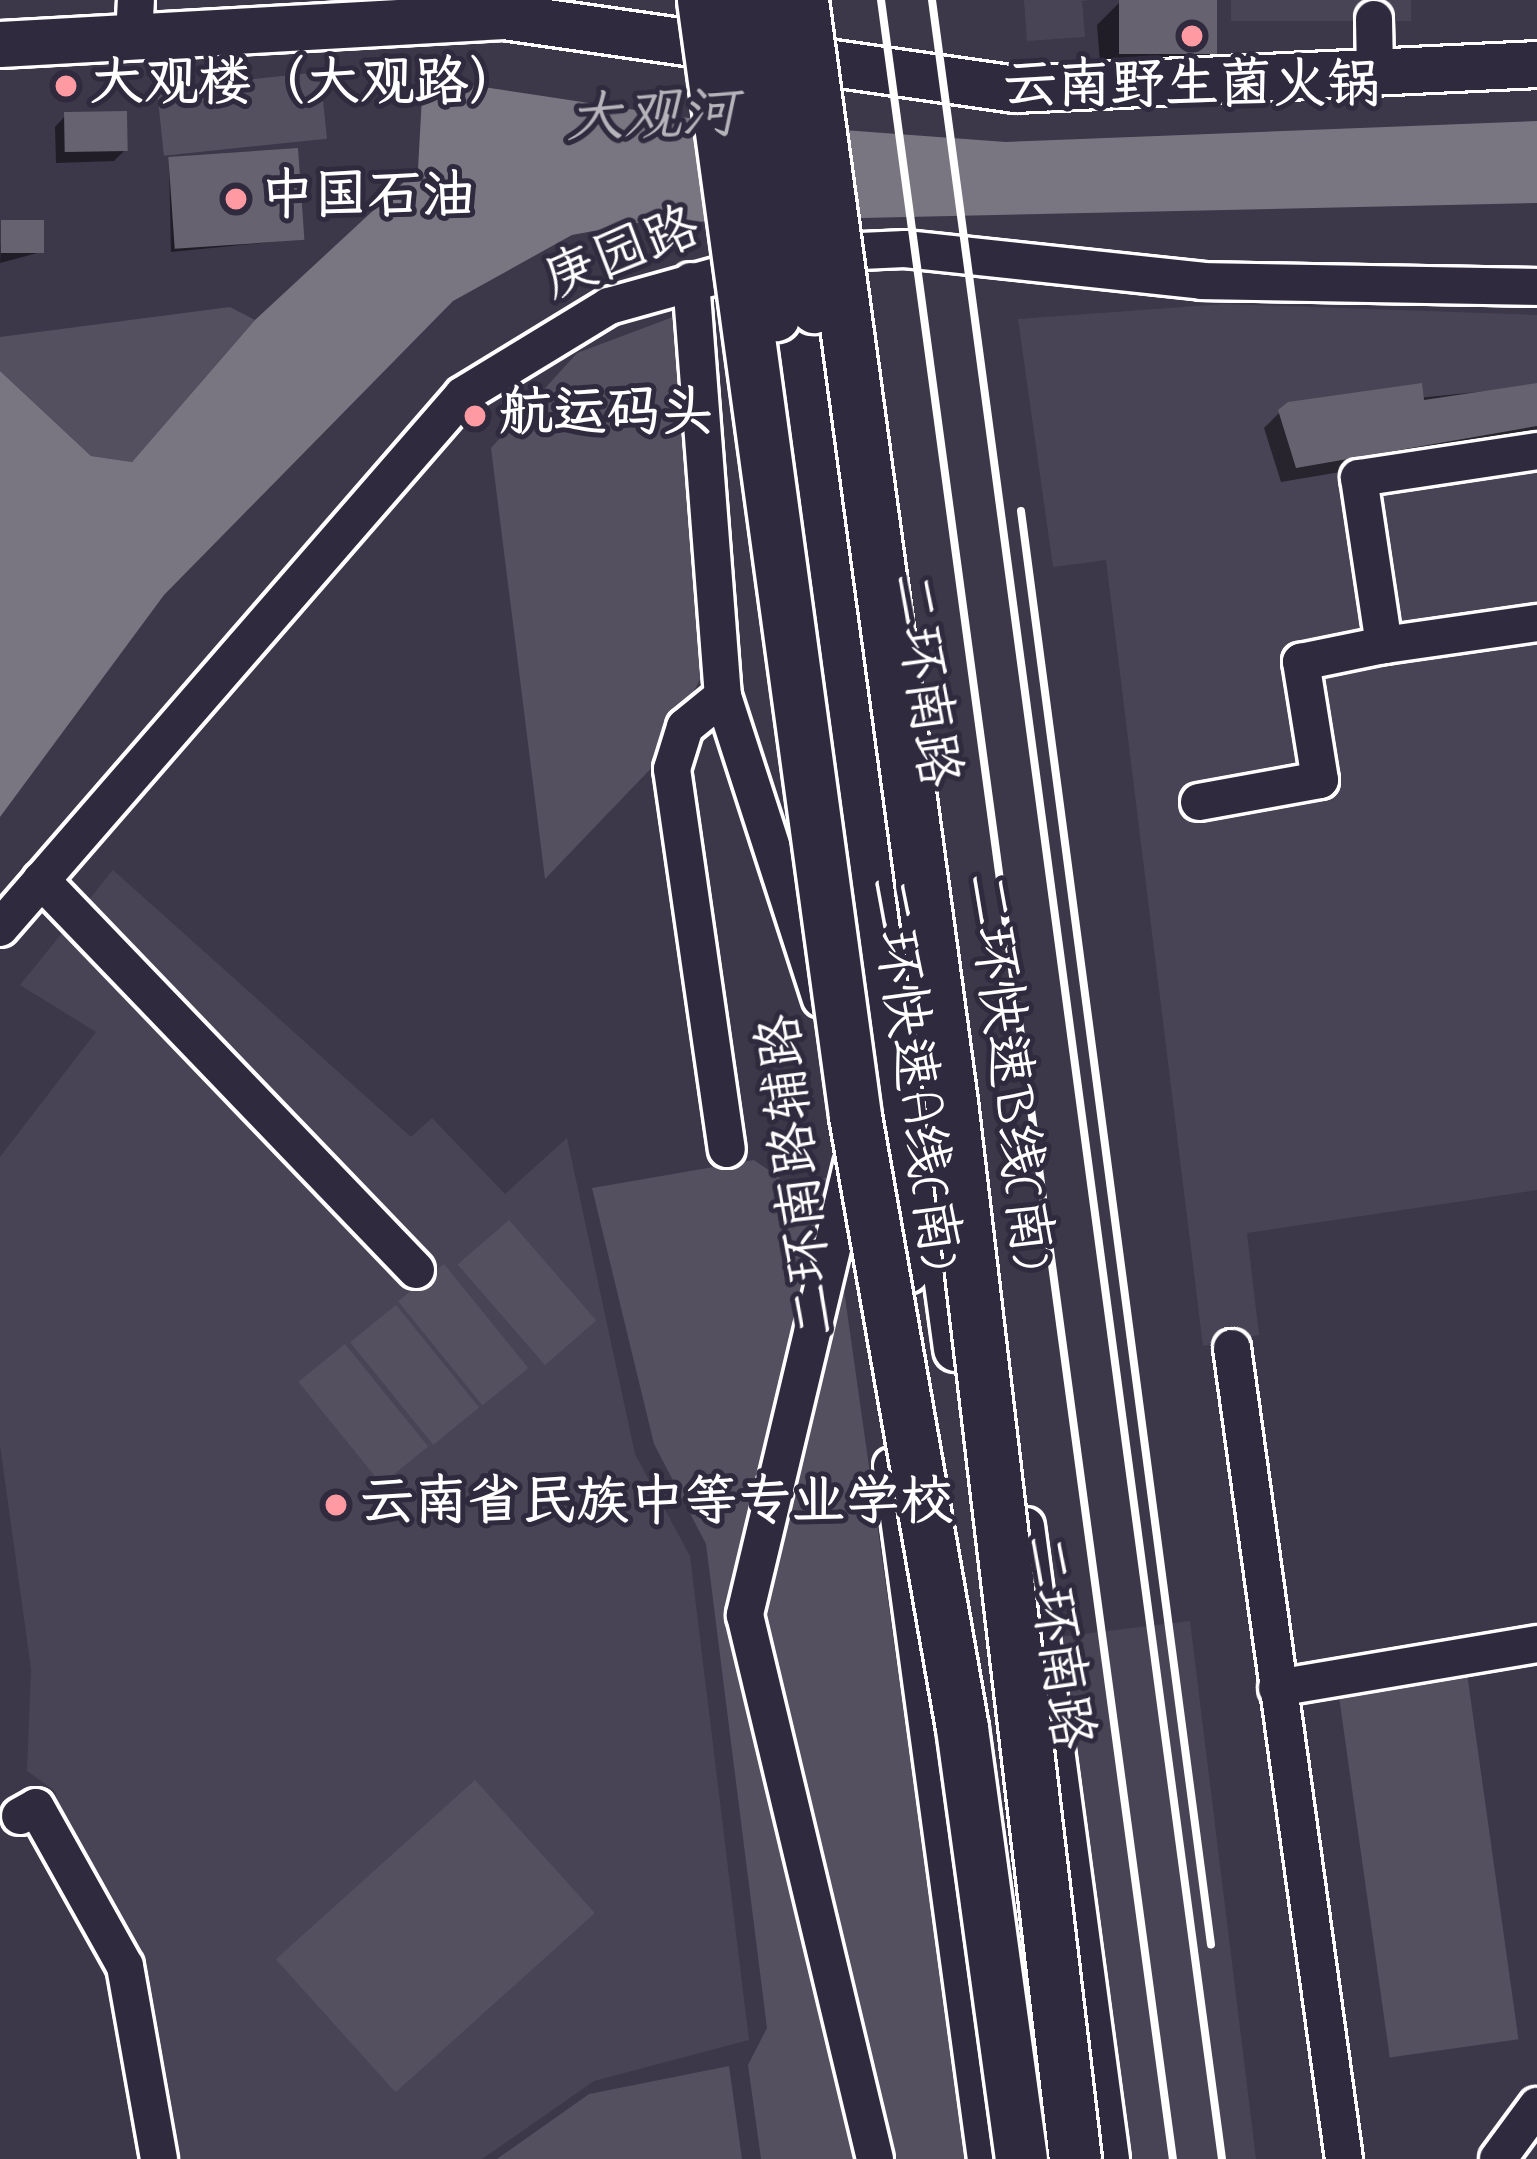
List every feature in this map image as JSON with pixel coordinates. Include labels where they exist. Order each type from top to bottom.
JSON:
[{"type":"highway","name":"二环快速B线(南)","points":[[802,0],[951,1102],[1072,2159]]},
{"type":"highway","name":"二环快速A线(南)","points":[[735,2],[858,1136],[959,1708],[1024,2159]]},
{"type":"main road","name":"二环南路","points":[[735,2],[795,314],[834,599],[1024,2159]]},
{"type":"main road","points":[[0,44],[135,18],[504,16],[1015,89],[1537,64]]},
{"type":"main road","name":"二环南路","points":[[834,599],[1072,2159]]},
{"type":"street","points":[[1374,19],[1376,70]]},
{"type":"street","name":"庚园路","points":[[0,928],[463,395],[610,306],[802,254],[904,249],[1202,281],[1537,287]]},
{"type":"street","points":[[692,281],[723,696],[841,1081]]},
{"type":"street","points":[[1384,646],[1360,478],[1537,451]]},
{"type":"street","points":[[834,599],[962,1061],[1111,2159]]},
{"type":"street","name":"二环南路辅路","points":[[834,599],[841,1081],[986,2159]]},
{"type":"street","points":[[1199,802],[1320,780],[1301,662],[1537,623]]},
{"type":"street","points":[[723,696],[685,728],[672,769],[727,1149]]},
{"type":"street","points":[[41,880],[416,1270]]},
{"type":"street","points":[[852,1165],[745,1615],[875,2159]]},
{"type":"street","points":[[1232,1348],[1344,2159]]},
{"type":"street","points":[[1277,1688],[1537,1643]]},
{"type":"street","points":[[20,1816],[36,1807],[125,1966],[159,2159]]},
{"type":"street","points":[[1498,2159],[1537,2106]]},
{"type":"shaded area","points":[[1024,0],[1091,0],[1082,1],[1085,37],[1027,41]]},
{"type":"shaded area","points":[[1231,0],[1411,0],[1411,21],[1231,21]]},
{"type":"shaded area","points":[[320,72],[327,139],[164,156],[157,89]]},
{"type":"shaded area","points":[[1224,304],[1537,315],[1537,1190],[1247,1233],[1259,1335],[1203,1346],[1106,560],[1053,567],[1018,319]]},
{"type":"shaded area","points":[[230,307],[255,320],[132,462],[91,456],[0,371],[0,337]]},
{"type":"shaded area","points":[[673,317],[708,663],[660,759],[545,879],[491,448],[577,353]]},
{"type":"shaded area","name":"云南省民族中等专业学校","points":[[113,870],[411,1137],[432,1118],[505,1194],[567,1138],[635,1454],[690,1556],[749,2040],[594,2081],[482,2159],[172,2159],[118,1913],[79,1880],[55,1791],[27,1771],[31,1669],[0,1445],[0,1157],[96,1032],[20,985]]},
{"type":"shaded area","points":[[754,1160],[793,1187],[828,1177],[967,2159],[761,2159],[748,2065],[767,2028],[706,1544],[654,1444],[592,1188]]},
{"type":"shaded area","points":[[509,1220],[596,1320],[545,1365],[458,1265]]},
{"type":"shaded area","points":[[444,1264],[528,1368],[482,1405],[398,1301]]},
{"type":"shaded area","points":[[396,1305],[479,1408],[433,1445],[350,1342]]},
{"type":"shaded area","points":[[345,1344],[428,1447],[381,1484],[298,1382]]},
{"type":"shaded area","points":[[1190,1621],[1256,2159],[1123,2159],[1059,1637]]},
{"type":"shaded area","points":[[1466,1666],[1518,2039],[1390,2057],[1337,1684]]},
{"type":"shaded area","points":[[475,1780],[595,1913],[396,2092],[276,1959]]},
{"type":"shaded area","points":[[729,2066],[742,2159],[497,2159],[589,2094]]},
{"type":"water","name":"大观河","points":[[423,78],[695,119],[1006,142],[1537,121],[1537,203],[637,223],[572,235],[453,301],[164,595],[0,817],[0,371],[91,456],[132,462],[255,320],[418,169]]},
{"type":"building","points":[[1119,0],[1217,0],[1217,54],[1119,54]]},
{"type":"building","points":[[127,111],[128,151],[65,152],[64,112]]},
{"type":"building","name":"中国石油","points":[[298,148],[304,240],[175,249],[168,157]]},
{"type":"building","points":[[1,220],[44,220],[44,253],[1,253]]},
{"type":"building","points":[[1422,383],[1424,400],[1537,383],[1537,426],[1296,468],[1278,410],[1288,402]]},
{"type":"railway","points":[[881,0],[1173,2159]]},
{"type":"railway","points":[[932,0],[1222,2159]]},
{"type":"railway","points":[[1021,511],[1211,1944]]},
{"type":"place","name":"云南野生菌火锅","points":[[1192,36]]},
{"type":"place","name":"大观楼（大观路）","points":[[66,86]]},
{"type":"place","name":"中国石油","points":[[236,199]]},
{"type":"place","name":"航运码头","points":[[475,416]]},
{"type":"place","name":"云南省民族中等专业学校","points":[[336,1505]]}]
